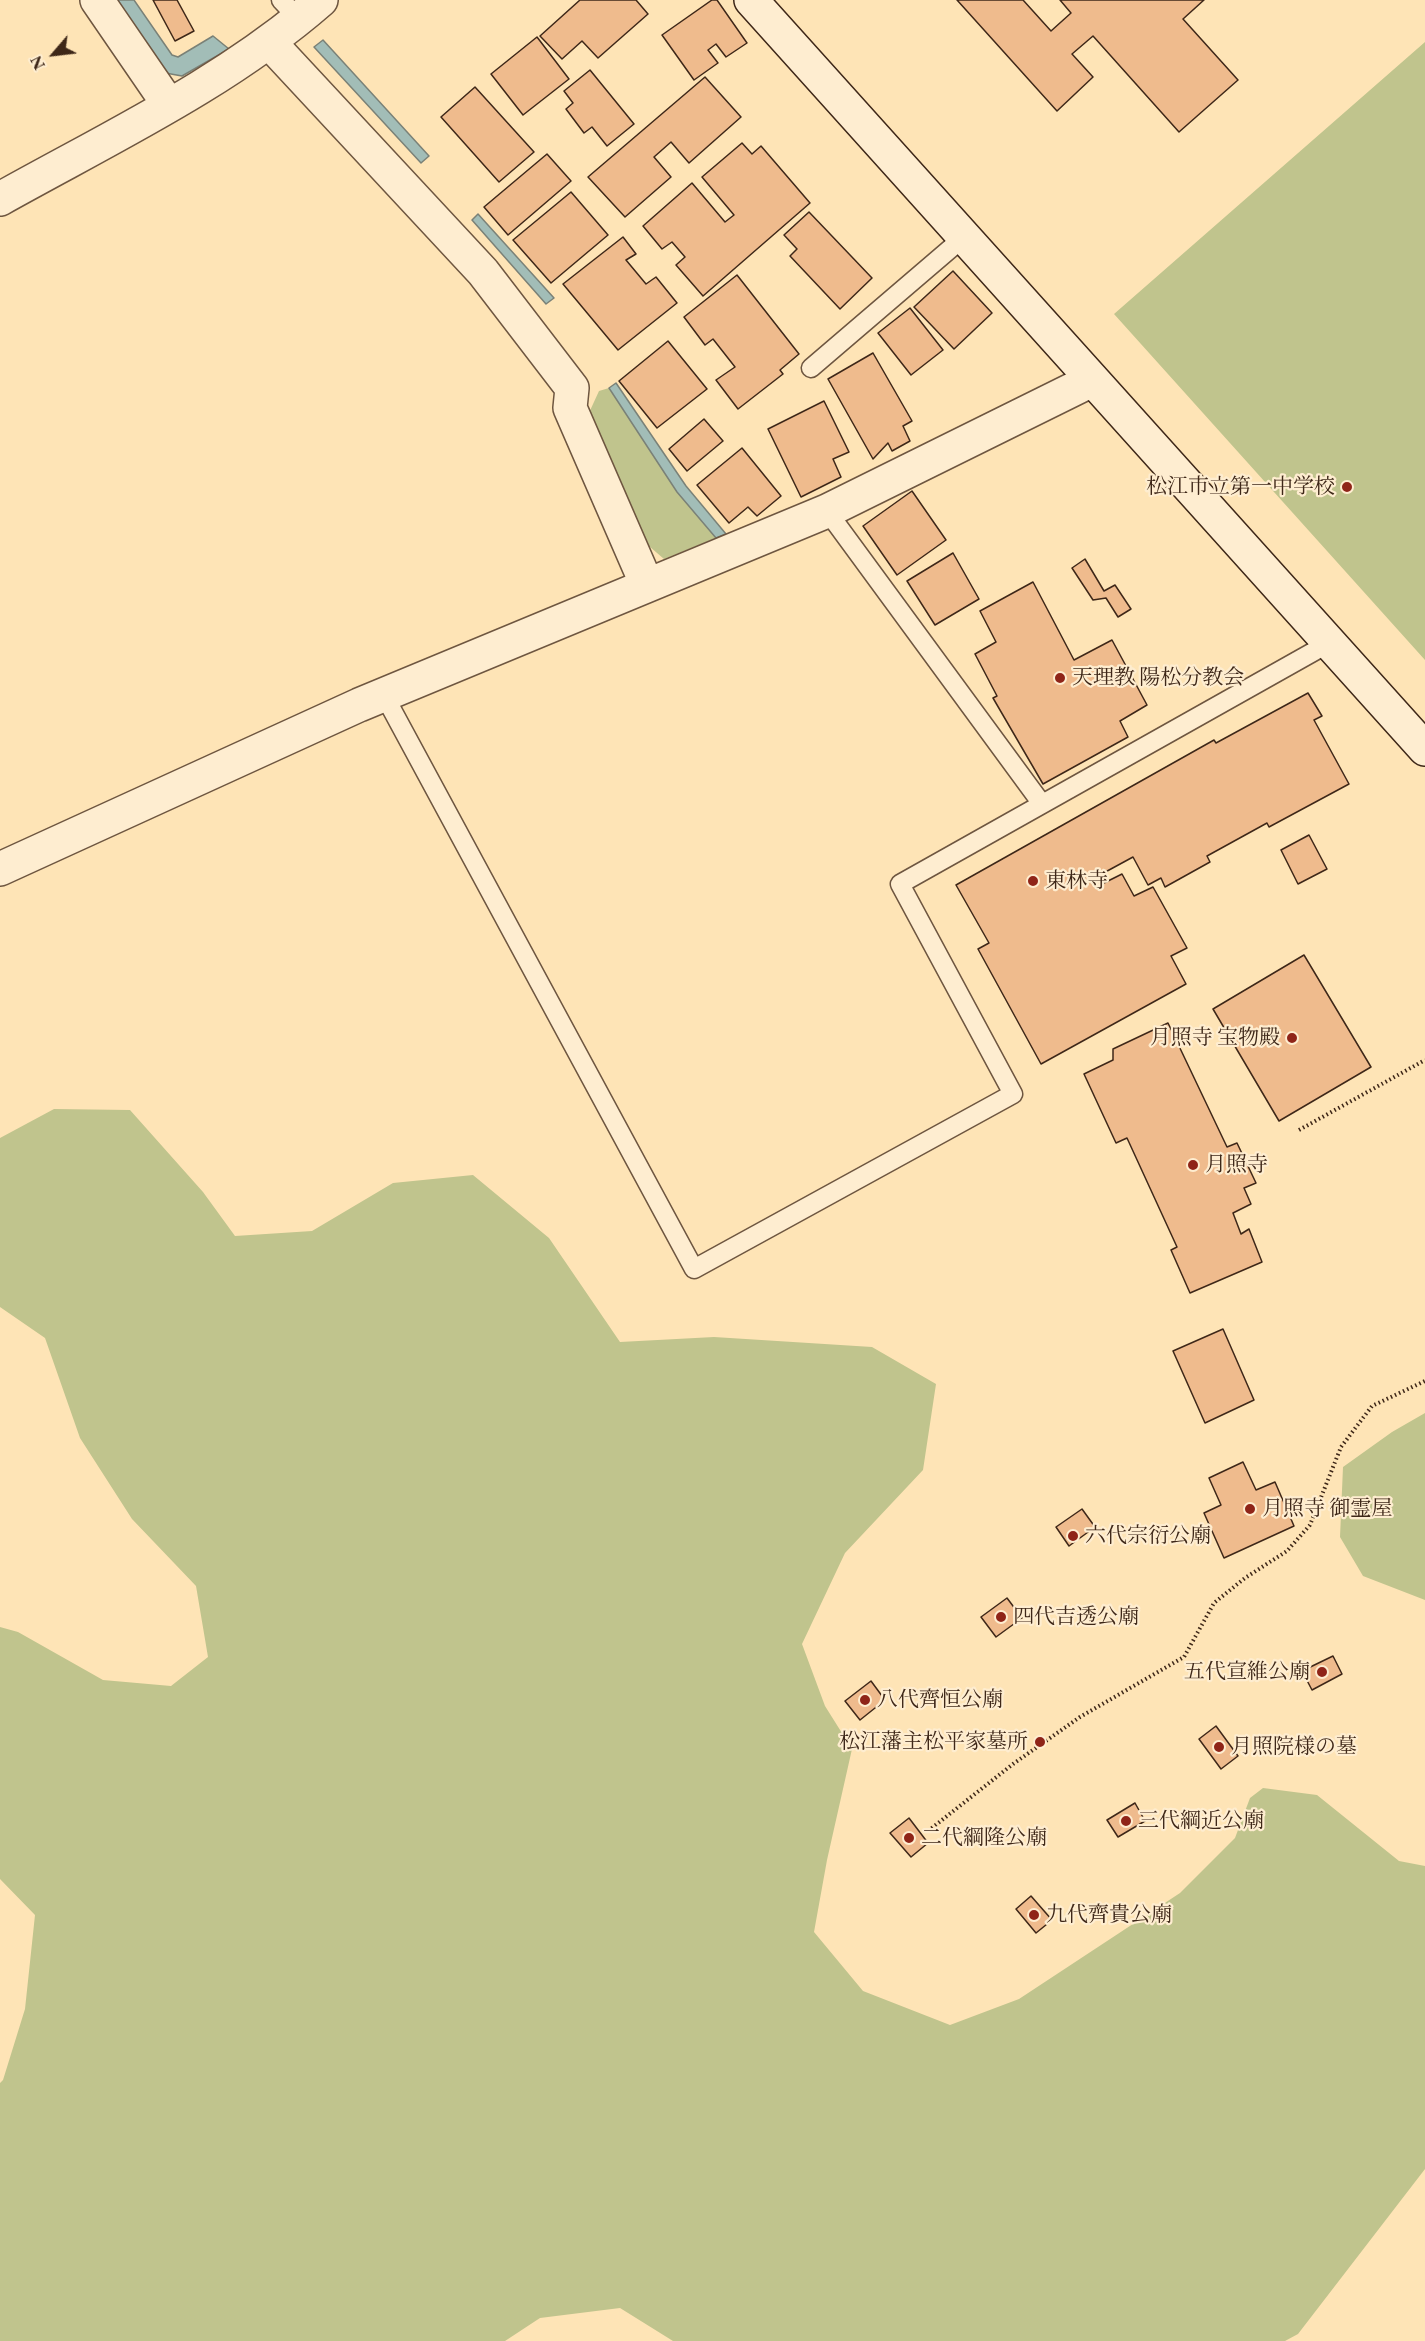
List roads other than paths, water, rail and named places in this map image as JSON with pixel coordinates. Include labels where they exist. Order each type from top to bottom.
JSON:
[{"type":"street","points":[[98,0],[169,105]]},
{"type":"street","points":[[751,0],[1425,749]]},
{"type":"street","points":[[0,199],[169,105],[270,43],[300,6]]},
{"type":"street","points":[[270,43],[483,272],[572,388],[570,408],[647,585]]},
{"type":"street","points":[[0,869],[384,695],[827,511],[1092,380]]},
{"type":"lane","points":[[811,368],[964,237]]},
{"type":"lane","points":[[827,511],[1042,804]]},
{"type":"lane","points":[[384,695],[694,1269],[1013,1094],[900,884],[1329,643]]},
{"type":"water","points":[[111,0],[134,0],[172,55],[178,57],[213,36],[229,49],[182,76],[160,72]]},
{"type":"water","points":[[323,40],[429,156],[421,163],[314,47]]},
{"type":"water","points":[[478,214],[554,298],[546,304],[472,220]]},
{"type":"water","points":[[616,383],[686,486],[726,534],[716,538],[677,492],[609,388]]},
{"type":"place","name":"松江市立第一中学校","points":[[1347,487]]},
{"type":"place","name":"天理教 陽松分教会","points":[[1060,678]]},
{"type":"place","name":"東林寺","points":[[1033,881]]},
{"type":"place","name":"月照寺 宝物殿","points":[[1292,1038]]},
{"type":"place","name":"月照寺","points":[[1193,1165]]},
{"type":"place","name":"月照寺 御霊屋","points":[[1250,1509]]},
{"type":"place","name":"六代宗衍公廟","points":[[1073,1536]]},
{"type":"place","name":"四代吉透公廟","points":[[1001,1617]]},
{"type":"place","name":"五代宣維公廟","points":[[1322,1672]]},
{"type":"place","name":"八代齊恒公廟","points":[[865,1700]]},
{"type":"place","name":"松江藩主松平家墓所","points":[[1040,1742]]},
{"type":"place","name":"月照院様の墓","points":[[1219,1747]]},
{"type":"place","name":"三代綱近公廟","points":[[1126,1821]]},
{"type":"place","name":"二代綱隆公廟","points":[[909,1838]]},
{"type":"place","name":"九代齊貴公廟","points":[[1034,1915]]}]
